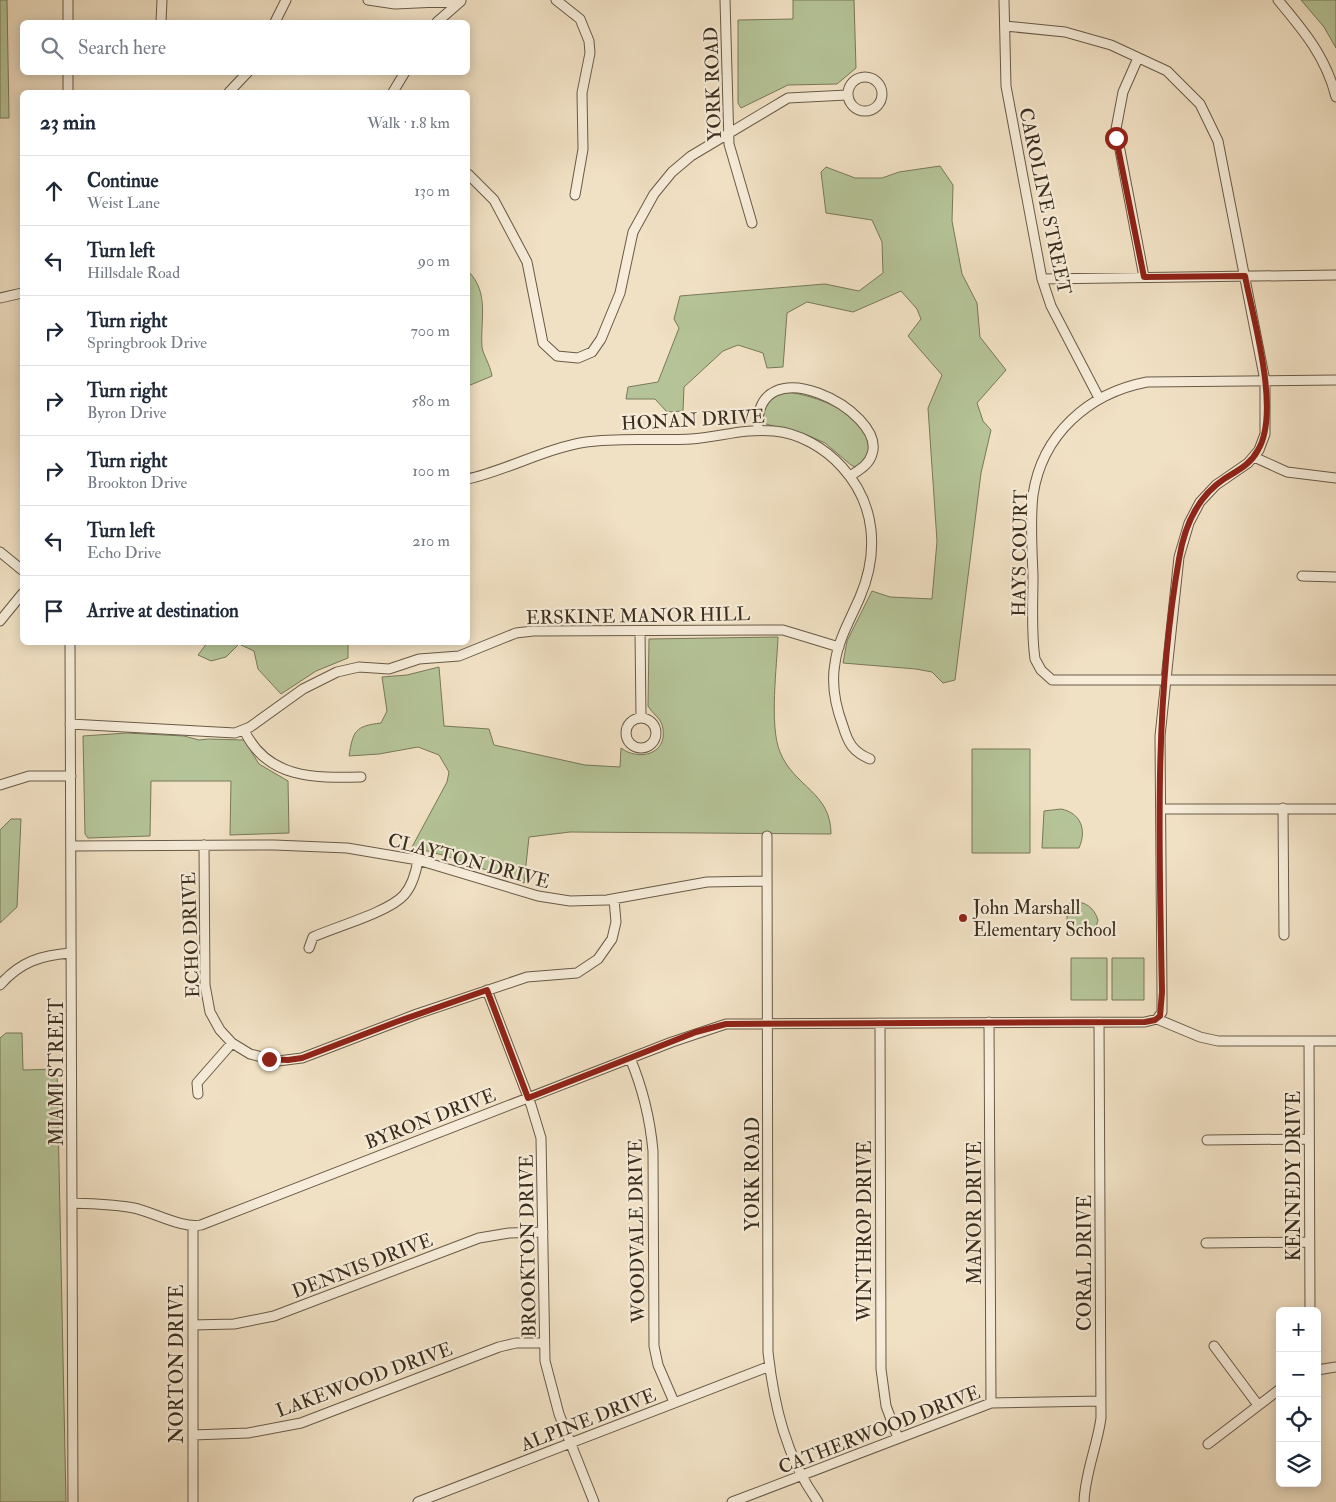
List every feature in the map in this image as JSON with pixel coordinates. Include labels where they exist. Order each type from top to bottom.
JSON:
[{"type":"street","points":[[68,0],[68,20]]},
{"type":"street","points":[[161,20],[162,0]]},
{"type":"street","points":[[276,20],[286,0]]},
{"type":"street","points":[[368,0],[396,4],[462,1]]},
{"type":"street","points":[[556,0],[580,19],[590,40],[590,53],[582,94],[583,149],[576,195]]},
{"type":"street","name":"YORK ROAD","points":[[725,0],[728,133],[752,223]]},
{"type":"street","name":"CAROLINE STREET","points":[[1004,0],[1005,70],[1010,111],[1042,279],[1051,306],[1099,398]]},
{"type":"street","points":[[1278,0],[1304,29],[1319,52],[1336,97]]},
{"type":"street","points":[[439,20],[462,1]]},
{"type":"street","points":[[1004,26],[1065,32],[1096,40],[1138,58],[1174,77],[1191,93],[1207,116],[1218,141],[1265,381],[1265,434],[1254,457],[1242,469],[1210,490],[1196,508],[1189,523],[1179,557],[1174,586],[1160,736],[1162,1012],[1157,1019]]},
{"type":"street","points":[[1138,58],[1123,92],[1116,129],[1144,277]]},
{"type":"street","points":[[68,75],[68,90]]},
{"type":"street","points":[[231,90],[245,75]]},
{"type":"street","points":[[394,90],[403,75]]},
{"type":"street","points":[[470,176],[494,200],[527,262],[536,304],[538,328],[544,343],[557,356],[578,358],[592,352],[606,329],[620,293],[633,232],[654,194],[672,172],[685,161],[728,133],[788,98],[847,95]]},
{"type":"street","points":[[1042,279],[1336,275]]},
{"type":"street","points":[[0,298],[20,293]]},
{"type":"street","name":"HAYS COURT","points":[[1166,680],[1052,680],[1041,670],[1034,651],[1032,503],[1044,459],[1062,430],[1076,414],[1099,398],[1117,390],[1147,382],[1336,380]]},
{"type":"street","points":[[758,430],[760,405],[772,392],[792,388],[827,397],[857,418],[870,432],[873,440],[872,454],[868,463],[850,476]]},
{"type":"street","name":"HONAN DRIVE","points":[[470,479],[498,472],[518,462],[585,442],[692,439],[758,430],[782,432],[807,441],[832,456],[850,476],[864,500],[871,522],[873,547],[867,579],[838,647],[834,666],[835,704],[851,747],[857,754],[870,759]]},
{"type":"street","points":[[1254,457],[1287,472],[1336,478]]},
{"type":"street","points":[[0,552],[20,568]]},
{"type":"street","points":[[1302,576],[1336,577]]},
{"type":"street","points":[[0,621],[20,596]]},
{"type":"street","name":"ERSKINE MANOR HILL","points":[[70,724],[107,724],[218,734],[234,733],[244,730],[303,689],[347,669],[359,667],[389,670],[420,659],[459,656],[516,633],[532,631],[782,630],[838,647]]},
{"type":"street","points":[[640,631],[641,717]]},
{"type":"street","name":"MIAMI STREET","points":[[70,645],[73,1502]]},
{"type":"street","points":[[1166,680],[1336,680]]},
{"type":"street","points":[[244,730],[259,753],[292,771],[318,778],[361,777]]},
{"type":"street","points":[[0,785],[29,776],[70,776]]},
{"type":"street","points":[[1283,808],[1284,935]]},
{"type":"street","points":[[1161,809],[1336,809]]},
{"type":"street","name":"YORK ROAD","points":[[767,836],[770,1366],[781,1426],[802,1475],[818,1502]]},
{"type":"street","name":"ECHO DRIVE","points":[[204,845],[206,994],[214,1019],[232,1043],[250,1054],[269,1059],[288,1060],[302,1058],[487,990],[537,975],[568,975],[593,964],[608,947],[614,933],[616,922],[614,899]]},
{"type":"street","name":"CLAYTON DRIVE","points":[[71,846],[312,846],[386,853],[418,860],[538,896],[577,901],[614,899],[707,882],[767,880]]},
{"type":"street","points":[[309,948],[313,937],[382,909],[399,900],[409,886],[418,860]]},
{"type":"street","points":[[0,985],[25,963],[53,954],[71,953]]},
{"type":"street","name":"BROOKTON DRIVE","points":[[487,990],[538,1128],[542,1148],[544,1342],[551,1389],[594,1502]]},
{"type":"street","name":"BYRON DRIVE","points":[[194,1226],[709,1028],[726,1024],[768,1022],[1145,1022],[1157,1019],[1200,1037],[1218,1041],[1336,1041]]},
{"type":"street","name":"MANOR DRIVE","points":[[990,1022],[991,1403]]},
{"type":"street","name":"CORAL DRIVE","points":[[1084,1502],[1088,1473],[1099,1437],[1101,1401],[1099,1022]]},
{"type":"street","name":"WINTHROP DRIVE","points":[[880,1023],[881,1369],[886,1406],[898,1438]]},
{"type":"street","name":"KENNEDY DRIVE","points":[[1308,1041],[1310,1307]]},
{"type":"street","points":[[198,1094],[197,1083],[232,1043]]},
{"type":"street","name":"WOODVALE DRIVE","points":[[630,1058],[642,1086],[651,1129],[653,1151],[654,1346],[658,1365],[674,1402]]},
{"type":"street","points":[[1208,1140],[1309,1139]]},
{"type":"street","points":[[72,1203],[109,1204],[133,1208],[194,1226]]},
{"type":"street","name":"NORTON DRIVE","points":[[193,1502],[192,1324],[194,1226]]},
{"type":"street","name":"DENNIS DRIVE","points":[[192,1324],[234,1324],[261,1320],[479,1238],[509,1233],[543,1232]]},
{"type":"street","points":[[1206,1243],[1309,1242]]},
{"type":"street","name":"LAKEWOOD DRIVE","points":[[192,1435],[248,1434],[301,1423],[499,1347],[516,1343],[544,1342]]},
{"type":"street","points":[[1214,1346],[1258,1405]]},
{"type":"street","name":"ALPINE DRIVE","points":[[418,1502],[770,1366]]},
{"type":"street","points":[[1321,1369],[1336,1367]]},
{"type":"street","points":[[1208,1444],[1276,1392]]},
{"type":"street","name":"CATHERWOOD DRIVE","points":[[732,1502],[991,1403],[1101,1401]]},
{"type":"green space","points":[[0,0],[7,0],[9,118],[0,118]]},
{"type":"green space","points":[[793,0],[854,0],[856,68],[837,84],[788,85],[741,108],[738,103],[738,20],[793,19]]},
{"type":"green space","points":[[1301,0],[1336,0],[1336,48],[1324,27]]},
{"type":"green space","points":[[940,166],[953,185],[952,221],[962,274],[977,303],[980,337],[1006,370],[977,403],[983,421],[991,430],[981,473],[955,680],[943,683],[932,672],[843,663],[847,641],[872,591],[890,597],[932,599],[937,541],[928,408],[942,375],[908,336],[921,319],[917,309],[901,291],[853,312],[807,302],[787,313],[783,367],[767,368],[763,353],[738,345],[723,351],[684,387],[683,411],[667,412],[655,399],[626,399],[628,387],[658,382],[679,328],[674,319],[680,296],[825,284],[859,291],[883,273],[882,242],[872,220],[826,213],[821,172],[826,167],[855,178],[882,178],[899,172]]},
{"type":"green space","points":[[470,273],[475,279],[482,298],[482,347],[492,376],[470,385]]},
{"type":"green space","points":[[787,392],[811,397],[838,408],[860,424],[867,435],[869,447],[861,465],[855,467],[851,465],[825,443],[807,435],[766,424],[762,420],[764,405],[777,394]]},
{"type":"green space","points":[[778,637],[774,712],[777,741],[786,764],[825,808],[831,834],[570,832],[529,837],[524,883],[446,856],[412,847],[447,782],[449,772],[439,755],[418,747],[379,754],[349,756],[352,741],[357,731],[372,724],[381,723],[387,711],[382,677],[407,675],[439,667],[444,726],[489,729],[494,745],[585,765],[620,767],[621,748],[628,752],[643,755],[656,750],[661,745],[663,738],[661,722],[648,706],[649,639]]},
{"type":"green space","points":[[206,645],[238,645],[226,657],[211,661],[198,655]]},
{"type":"green space","points":[[241,645],[348,645],[348,658],[316,671],[281,694],[258,669],[254,651]]},
{"type":"green space","points":[[127,733],[184,736],[199,740],[244,740],[259,764],[288,781],[289,833],[230,835],[231,781],[151,781],[150,836],[88,838],[85,834],[83,736]]},
{"type":"green space","points":[[972,749],[1030,749],[1030,853],[972,853]]},
{"type":"green space","points":[[1061,809],[1068,811],[1078,818],[1082,829],[1079,848],[1042,848],[1044,811]]},
{"type":"green space","points":[[11,819],[21,819],[17,907],[0,923],[0,830]]},
{"type":"green space","points":[[1072,902],[1085,904],[1094,912],[1098,920],[1094,934],[1067,934],[1067,905]]},
{"type":"green space","points":[[1071,958],[1107,958],[1107,1000],[1071,1000]]},
{"type":"green space","points":[[1112,958],[1144,958],[1144,1000],[1112,1000]]},
{"type":"green space","points":[[6,1033],[22,1033],[23,1070],[57,1069],[66,1502],[0,1502],[0,1038]]},
{"type":"place","name":"John Marshall Elementary School","points":[[963,918]]},
{"type":"route","points":[[269,1059],[288,1060],[312,1055],[417,1014],[487,990],[528,1098],[696,1032],[726,1024],[768,1022],[1145,1022],[1155,1020],[1160,1016],[1162,1012],[1162,992],[1160,736],[1174,586],[1182,545],[1196,508],[1210,490],[1225,478],[1242,469],[1259,450],[1265,434],[1266,387],[1262,357],[1245,276],[1144,277],[1116,138]]}]
